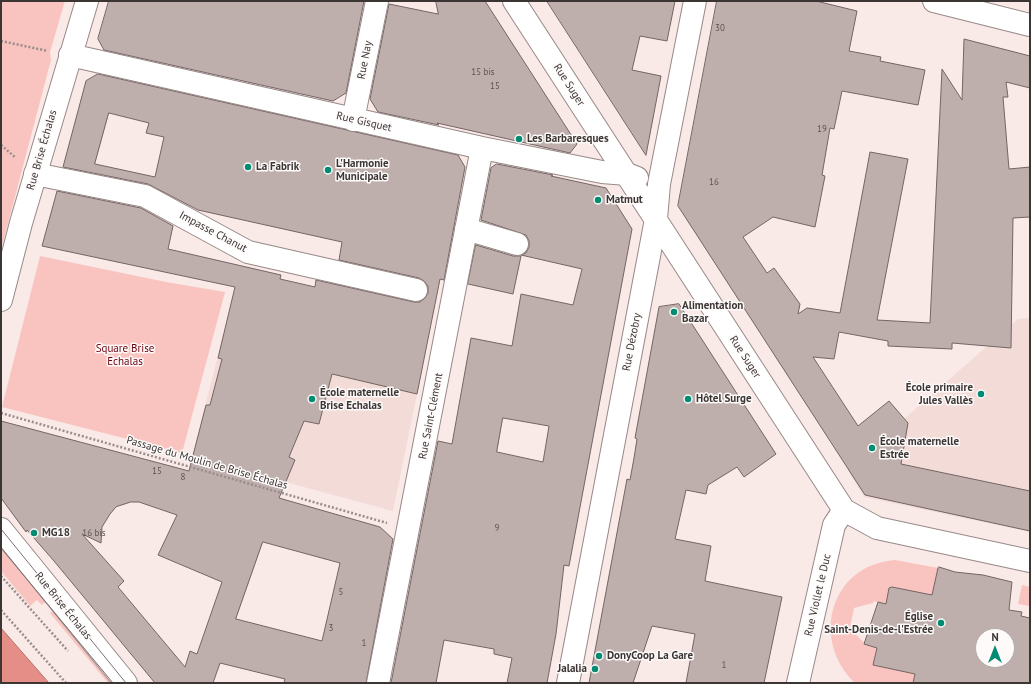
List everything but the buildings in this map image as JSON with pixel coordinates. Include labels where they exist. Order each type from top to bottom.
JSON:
[{"type":"street","name":"Rue Brise Échalas","points":[[1,300],[35,174],[87,1]]},
{"type":"street","name":"Rue Nay","points":[[353,120],[377,1]]},
{"type":"street","name":"Rue Suger","points":[[514,1],[844,510],[877,528],[1030,561]]},
{"type":"street","name":"Rue Dézobry","points":[[568,683],[656,219],[659,184],[695,1]]},
{"type":"street","points":[[934,1],[1030,25]]},
{"type":"street","name":"Rue Gisquet","points":[[70,55],[353,120],[602,172],[627,174],[659,184]]},
{"type":"street","name":"Rue Saint-Clément","points":[[378,683],[482,148]]},
{"type":"street","name":"Impasse Chanut","points":[[35,174],[145,196],[248,252],[416,290]]},
{"type":"street","points":[[466,229],[517,244]]},
{"type":"street","name":"Rue Viollet le Duc","points":[[798,683],[834,525],[844,510]]},
{"type":"street","name":"Rue Brise Échalas","points":[[1,530],[126,683]]},
{"type":"path","points":[[1,41],[70,55]]},
{"type":"path","name":"Passage du Moulin de Brise Échalas","points":[[1,413],[409,529]]},
{"type":"path","points":[[1,576],[72,655]]},
{"type":"path","points":[[1,610],[66,683]]},
{"type":"shaded area","name":"École maternelle Brise Echalas","points":[[235,289],[417,394],[393,511],[192,457]]},
{"type":"shaded area","name":"École primaire Jules Vallès","points":[[1030,318],[1030,532],[864,497],[847,469],[1018,319]]},
{"type":"shaded area","points":[[1,628],[49,683],[1,683]]},
{"type":"green space","points":[[1,1],[65,1],[50,52],[51,60],[1,250]]},
{"type":"green space","name":"Square Brise Echalas","points":[[40,256],[166,282],[225,292],[182,453],[2,407]]},
{"type":"green space","points":[[1,540],[49,598],[42,605],[37,600],[30,606],[1,571]]},
{"type":"green space","points":[[895,560],[938,568],[933,597],[886,605],[874,601],[873,603],[854,608],[850,628],[865,644],[878,646],[874,662],[894,669],[916,673],[914,683],[855,683],[841,666],[833,646],[831,627],[834,607],[842,590],[855,575],[873,565]]},
{"type":"green space","points":[[1022,585],[1030,587],[1030,606],[1018,604]]},
{"type":"green space","points":[[58,607],[121,683],[108,683],[50,613]]},
{"type":"tram line","points":[[1,529],[126,683]]},
{"type":"tram line","points":[[1,548],[113,683]]},
{"type":"place","name":"Les Barbaresques","points":[[519,139]]},
{"type":"place","name":"La Fabrik","points":[[248,167]]},
{"type":"place","name":"L'Harmonie Municipale","points":[[328,170]]},
{"type":"place","name":"Matmut","points":[[598,200]]},
{"type":"place","name":"Alimentation Bazar","points":[[674,312]]},
{"type":"place","name":"École primaire Jules Vallès","points":[[981,394]]},
{"type":"place","name":"École maternelle Brise Echalas","points":[[312,399]]},
{"type":"place","name":"Hôtel Surge","points":[[688,399]]},
{"type":"place","name":"École maternelle Estrée","points":[[872,448]]},
{"type":"place","name":"MG18","points":[[34,533]]},
{"type":"place","name":"Église Saint-Denis-de-l'Estrée","points":[[941,623]]},
{"type":"place","name":"DonyCoop La Gare","points":[[599,656]]},
{"type":"place","name":"Jalalia","points":[[595,669]]}]
